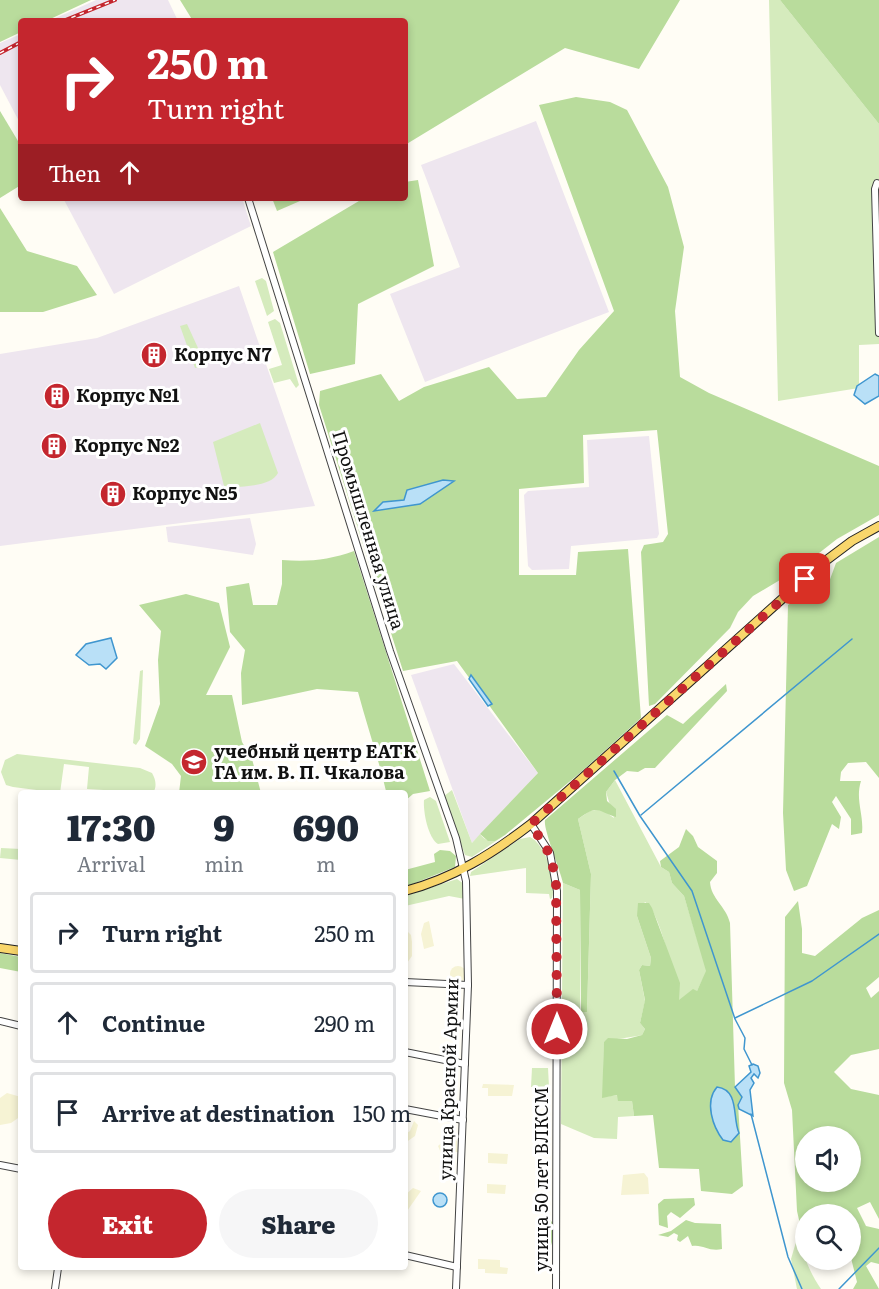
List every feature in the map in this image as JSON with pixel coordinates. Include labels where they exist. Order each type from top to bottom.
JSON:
[{"type":"main road","points":[[408,890],[464,869],[495,851],[531,824],[835,553],[879,526]]},
{"type":"main road","points":[[0,948],[18,951]]},
{"type":"street","points":[[877,183],[875,189],[879,333]]},
{"type":"street","name":"Промышленная улица","points":[[249,201],[390,651],[456,838],[464,869]]},
{"type":"street","name":"улица 50 лет ВЛКСМ","points":[[531,824],[549,853],[557,891],[556,1289]]},
{"type":"street","name":"улица Красной Армии","points":[[456,1289],[468,985],[467,892],[464,869]]},
{"type":"street","points":[[408,982],[468,985]]},
{"type":"street","points":[[0,1021],[18,1025]]},
{"type":"street","points":[[408,1053],[465,1064]]},
{"type":"street","points":[[408,1110],[463,1119]]},
{"type":"street","points":[[0,1165],[18,1168]]},
{"type":"street","points":[[408,1256],[457,1267]]},
{"type":"street","points":[[55,1289],[58,1270]]},
{"type":"shaded area","points":[[96,0],[168,0],[177,18],[56,18]]},
{"type":"shaded area","points":[[18,35],[18,119],[0,85],[0,43]]},
{"type":"shaded area","points":[[536,121],[609,312],[425,382],[390,294],[460,267],[421,165]]},
{"type":"shaded area","points":[[65,201],[243,201],[251,226],[114,294]]},
{"type":"shaded area","points":[[239,286],[315,506],[0,546],[0,354],[97,338]]},
{"type":"shaded area","points":[[649,436],[659,534],[657,538],[571,546],[569,569],[532,570],[528,566],[524,495],[528,491],[589,487],[587,440]]},
{"type":"shaded area","points":[[250,518],[256,544],[253,555],[168,542],[166,527]]},
{"type":"shaded area","points":[[454,664],[538,773],[472,843],[411,675]]},
{"type":"shaded area","points":[[429,921],[434,946],[424,949],[421,934],[424,923]]},
{"type":"shaded area","points":[[408,932],[411,935],[412,956],[408,962]]},
{"type":"shaded area","points":[[458,966],[466,974],[458,982],[450,974]]},
{"type":"shaded area","points":[[483,1084],[514,1085],[512,1096],[488,1096],[488,1088],[482,1088]]},
{"type":"shaded area","points":[[7,1093],[18,1096],[18,1118],[11,1123],[0,1125],[0,1098]]},
{"type":"shaded area","points":[[414,1121],[418,1125],[415,1136],[408,1141]]},
{"type":"shaded area","points":[[453,1138],[457,1141],[458,1152],[441,1153],[438,1146],[446,1139]]},
{"type":"shaded area","points":[[488,1153],[508,1154],[507,1164],[488,1163]]},
{"type":"shaded area","points":[[644,1173],[648,1178],[649,1194],[621,1195],[623,1175]]},
{"type":"shaded area","points":[[487,1184],[506,1185],[505,1194],[487,1193]]},
{"type":"shaded area","points":[[413,1188],[421,1191],[408,1210],[408,1192]]},
{"type":"shaded area","points":[[478,1259],[500,1260],[500,1267],[508,1268],[507,1274],[485,1273],[485,1269],[478,1269]]},
{"type":"green space","points":[[0,0],[91,0],[52,18],[18,18],[18,33],[0,42]]},
{"type":"green space","points":[[180,0],[680,0],[639,69],[565,48],[408,143],[408,18],[191,18]]},
{"type":"green space","points":[[769,0],[780,0],[879,124],[879,344],[859,345],[859,388],[778,401]]},
{"type":"green space","points":[[780,0],[879,0],[879,124]]},
{"type":"green space","points":[[576,97],[610,102],[627,110],[668,187],[684,247],[675,311],[680,377],[709,393],[879,466],[879,515],[837,539],[800,568],[753,596],[738,612],[730,628],[655,704],[649,706],[641,552],[644,545],[663,542],[668,534],[657,430],[583,435],[584,483],[519,489],[519,575],[576,575],[578,552],[628,549],[641,718],[580,773],[505,835],[495,841],[488,841],[480,834],[538,773],[457,661],[403,671],[319,405],[320,391],[381,374],[399,401],[424,387],[489,367],[517,399],[546,397],[579,350],[614,311],[539,105]],"holes":[[[453,481],[420,504],[383,502],[404,500]]]},
{"type":"green space","points":[[0,111],[18,141],[18,187],[0,198]]},
{"type":"green space","points":[[418,180],[434,266],[358,304],[355,364],[310,374],[273,252],[359,201],[408,201],[408,182]]},
{"type":"green space","points":[[273,201],[300,201],[277,211]]},
{"type":"green space","points":[[0,208],[27,251],[77,266],[97,295],[43,312],[0,312]]},
{"type":"green space","points":[[262,278],[266,281],[274,311],[267,316],[255,281]]},
{"type":"green space","points":[[275,319],[280,323],[299,385],[296,388],[290,379],[274,383],[269,369],[282,365],[268,322]]},
{"type":"green space","points":[[187,324],[204,361],[201,367],[195,368],[180,326]]},
{"type":"green space","points":[[260,423],[278,473],[274,478],[263,483],[227,488],[224,486],[213,442]]},
{"type":"green space","points":[[879,537],[879,778],[866,762],[848,763],[841,772],[840,781],[861,781],[859,794],[862,833],[851,835],[851,819],[836,796],[832,802],[841,817],[839,829],[832,824],[807,886],[794,891],[786,870],[783,813],[788,605],[820,579],[829,582],[836,563]]},
{"type":"green space","points":[[354,551],[430,791],[413,794],[408,798],[408,790],[386,790],[358,692],[317,689],[242,705],[241,673],[245,650],[230,632],[226,587],[249,583],[253,605],[277,605],[282,584],[282,560],[319,560]]},
{"type":"green space","points":[[186,594],[219,603],[230,647],[206,695],[232,695],[242,742],[252,759],[260,790],[179,790],[181,776],[172,764],[145,746],[160,704],[158,660],[161,631],[139,605]]},
{"type":"green space","points":[[143,670],[140,739],[136,745],[133,743],[140,671]]},
{"type":"green space","points":[[726,684],[727,691],[655,768],[645,768],[638,772],[627,771],[615,780],[606,792],[607,801],[616,809],[616,817],[594,810],[578,819],[591,874],[587,1012],[581,1013],[580,890],[563,883],[545,820],[667,715],[683,724]]},
{"type":"green space","points":[[17,754],[140,768],[152,773],[155,788],[154,790],[87,789],[89,767],[64,764],[60,790],[13,787],[6,785],[1,772],[5,760]]},
{"type":"green space","points":[[615,780],[661,867],[669,872],[672,883],[684,896],[707,971],[697,991],[679,1001],[661,932],[651,908],[645,902],[637,916],[651,958],[650,966],[642,965],[639,970],[645,1001],[640,1023],[645,1029],[642,1035],[604,1042],[603,1097],[618,1095],[632,1101],[634,1116],[618,1117],[617,1139],[594,1138],[561,1124],[563,883],[580,890],[581,1013],[587,1012],[591,874],[578,819],[590,811],[601,809],[614,818],[606,792]]},
{"type":"green space","points":[[452,790],[472,843],[480,834],[486,840],[495,840],[505,835],[472,857],[465,855],[444,796]]},
{"type":"green space","points":[[430,797],[436,801],[450,842],[438,844],[431,836],[424,811],[424,800]]},
{"type":"green space","points":[[686,829],[693,836],[698,847],[717,861],[717,873],[710,882],[711,888],[730,923],[735,1087],[742,1096],[738,1104],[743,1186],[732,1194],[701,1191],[699,1169],[659,1168],[653,1115],[634,1116],[632,1101],[618,1101],[617,1095],[602,1098],[604,1042],[608,1038],[627,1039],[642,1035],[645,1029],[640,1023],[645,1000],[639,970],[642,965],[650,966],[651,958],[637,916],[638,903],[649,903],[652,908],[680,983],[679,1000],[693,989],[697,991],[706,971],[684,896],[672,883],[669,872],[661,867],[660,861],[679,847]],"holes":[[[722,1088],[733,1099],[736,1126]]]},
{"type":"green space","points":[[530,837],[541,848],[549,864],[553,882],[552,898],[550,899],[549,894],[526,893],[526,868],[470,876],[471,872],[520,839]]},
{"type":"green space","points":[[1,848],[18,849],[18,860],[0,858]]},
{"type":"green space","points":[[440,850],[450,851],[456,856],[455,867],[408,886],[408,869],[435,862],[434,854]]},
{"type":"green space","points":[[457,879],[464,884],[465,899],[449,896],[408,905],[408,895]]},
{"type":"green space","points":[[798,901],[802,929],[802,953],[815,956],[862,918],[879,910],[879,977],[866,988],[871,998],[879,991],[879,1049],[851,1055],[834,1072],[851,1089],[879,1095],[879,1219],[870,1202],[861,1206],[861,1204],[797,1204],[796,1192],[861,1192],[861,1126],[795,1126],[795,1171],[792,1110],[784,1083],[785,917]]},
{"type":"green space","points":[[0,953],[18,956],[18,971],[0,968]]},
{"type":"green space","points":[[532,1068],[548,1068],[549,1087],[531,1087]]},
{"type":"green space","points":[[694,1198],[695,1205],[680,1218],[671,1212],[667,1216],[668,1228],[659,1225],[658,1204],[664,1199]]},
{"type":"green space","points":[[861,1216],[866,1226],[879,1229],[879,1264],[871,1262],[866,1266],[879,1289],[853,1289],[857,1282],[854,1270],[861,1270]]},
{"type":"green space","points":[[549,1219],[553,1223],[553,1234],[551,1246],[547,1251]]},
{"type":"green space","points":[[686,1220],[695,1223],[721,1224],[722,1249],[713,1250],[692,1246],[688,1236],[680,1242],[677,1240],[678,1235],[674,1233],[668,1237],[658,1235],[671,1231]]},
{"type":"green space","points":[[795,1245],[795,1270],[810,1270],[821,1289],[797,1289],[791,1259]]},
{"type":"water","points":[[875,374],[879,376],[879,396],[865,404],[854,395],[857,386]]},
{"type":"water","points":[[443,480],[454,481],[420,504],[374,511],[383,502],[404,500],[407,490]]},
{"type":"water","points":[[111,638],[117,658],[106,669],[100,664],[89,665],[76,655],[86,644]]},
{"type":"water","points":[[471,675],[492,704],[488,706],[469,679]]},
{"type":"water","points":[[753,1064],[758,1066],[760,1073],[758,1078],[754,1074],[751,1078],[754,1083],[750,1090],[753,1116],[739,1109],[738,1105],[742,1097],[735,1087],[751,1072],[749,1066]]},
{"type":"water","points":[[717,1087],[729,1093],[734,1105],[739,1133],[731,1142],[723,1140],[711,1114],[711,1100]]},
{"type":"water","points":[[437,1193],[443,1193],[447,1200],[443,1207],[437,1207],[433,1203],[433,1197]]},
{"type":"waterway","points":[[641,815],[852,639]]},
{"type":"waterway","points":[[614,771],[640,816],[692,891],[735,1019],[745,1038],[744,1049],[752,1065]]},
{"type":"waterway","points":[[735,1018],[812,981],[879,934]]},
{"type":"waterway","points":[[751,1114],[788,1257],[802,1289]]},
{"type":"waterway","points":[[839,1289],[879,1248]]},
{"type":"railway","points":[[70,18],[115,0]]},
{"type":"railway","points":[[0,53],[18,44]]},
{"type":"place","name":"Корпус N7","points":[[154,355]]},
{"type":"place","name":"Корпус №1","points":[[57,396]]},
{"type":"place","name":"Корпус №2","points":[[54,446]]},
{"type":"place","name":"Корпус №5","points":[[113,494]]},
{"type":"place","name":"учебный центр ЕАТК ГА им. В. П. Чкалова","points":[[194,762]]},
{"type":"route","points":[[557,1029],[556,878],[549,853],[531,824],[805,579]]}]
